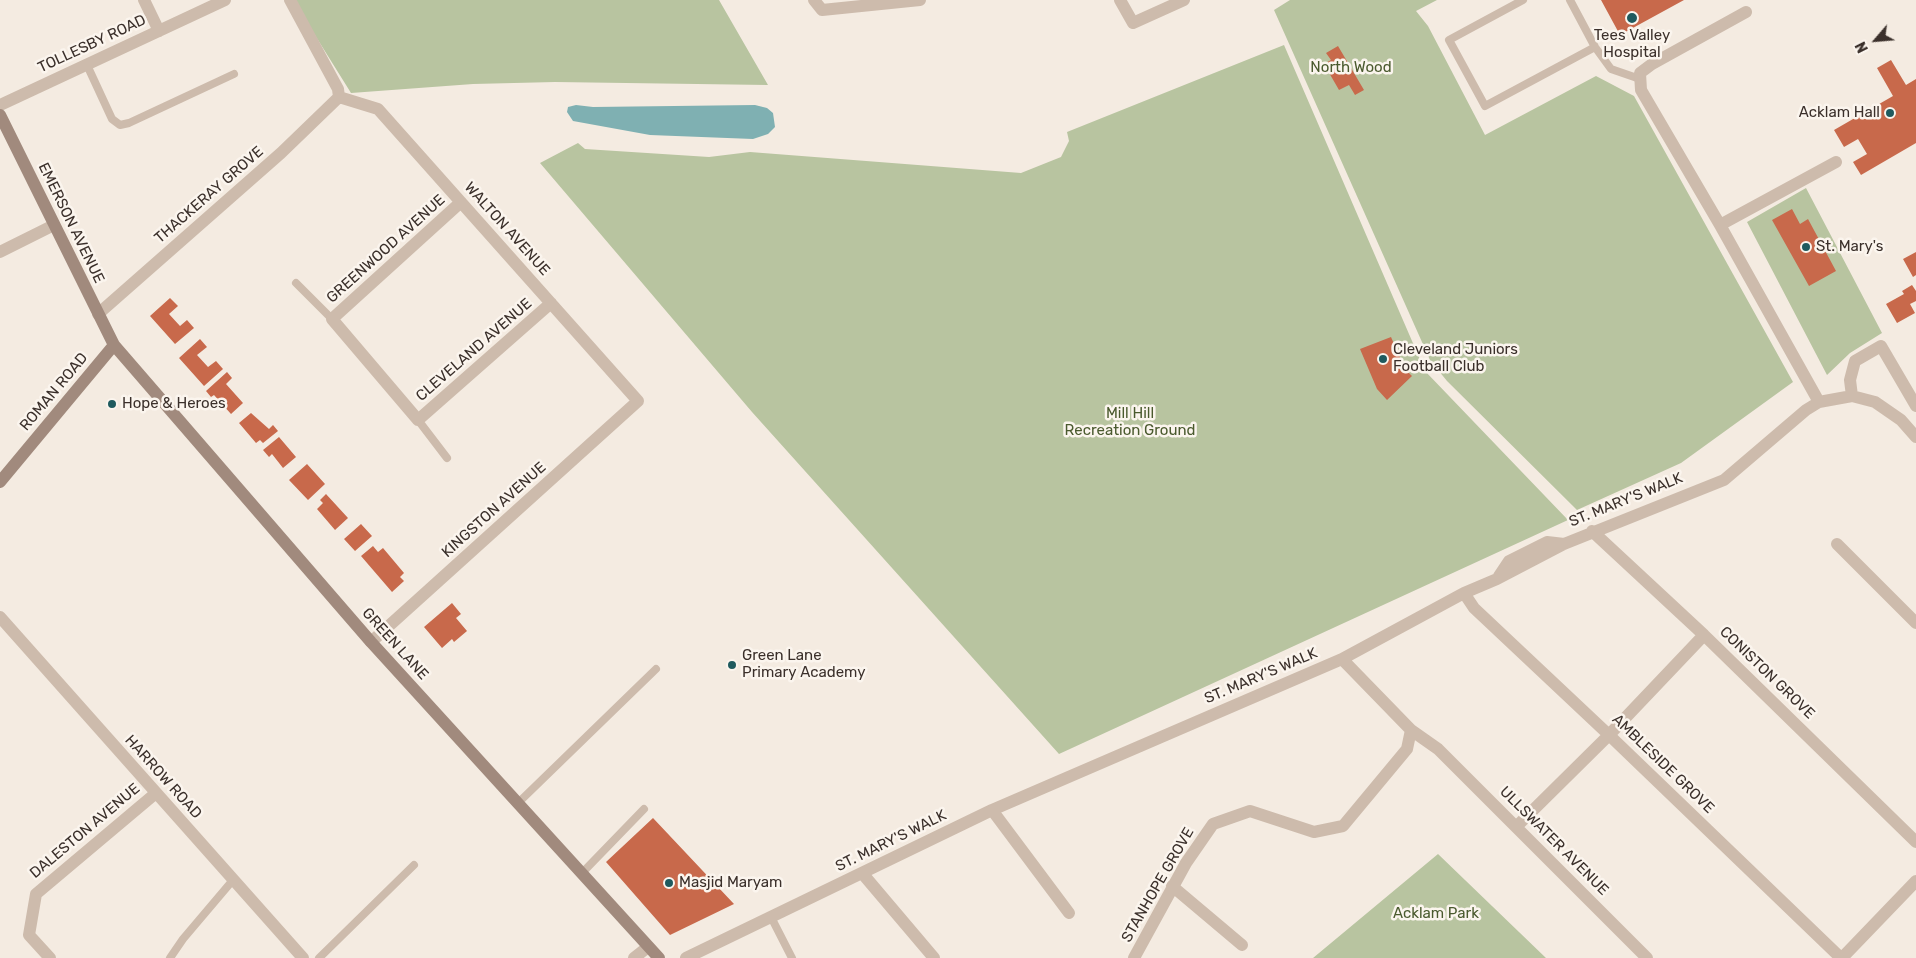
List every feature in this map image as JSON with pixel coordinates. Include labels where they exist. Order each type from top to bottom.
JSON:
[{"type":"street","points":[[144,0],[158,31]]},
{"type":"street","name":"TOLLESBY ROAD","points":[[0,105],[225,0]]},
{"type":"street","points":[[290,0],[338,89],[339,97]]},
{"type":"street","points":[[814,0],[822,10],[920,0]]},
{"type":"street","points":[[1120,0],[1133,23],[1184,0]]},
{"type":"street","points":[[1746,12],[1652,64],[1640,73],[1641,90],[1720,225],[1819,402]]},
{"type":"street","name":"WALTON AVENUE","points":[[339,97],[378,109],[638,401]]},
{"type":"street","name":"THACKERAY GROVE","points":[[98,314],[281,154],[339,97]]},
{"type":"street","name":"EMERSON AVENUE","points":[[0,116],[5,137],[54,225],[114,345]]},
{"type":"street","points":[[1720,225],[1836,162]]},
{"type":"street","name":"GREENWOOD AVENUE","points":[[332,319],[461,202]]},
{"type":"street","points":[[0,252],[54,225]]},
{"type":"street","name":"CLEVELAND AVENUE","points":[[418,420],[551,303]]},
{"type":"street","points":[[332,319],[418,420]]},
{"type":"street","name":"ROMAN ROAD","points":[[0,482],[114,345]]},
{"type":"street","name":"GREEN LANE","points":[[114,345],[371,642],[659,958]]},
{"type":"street","points":[[1916,406],[1881,346],[1854,361],[1850,380],[1852,396],[1875,402],[1900,420],[1916,437]]},
{"type":"street","name":"ST. MARY'S WALK","points":[[686,958],[992,810],[1342,659],[1464,593],[1497,579],[1592,531],[1724,480],[1806,410],[1819,402],[1832,398],[1852,396]]},
{"type":"street","name":"KINGSTON AVENUE","points":[[371,642],[638,401]]},
{"type":"street","name":"CONISTON GROVE","points":[[1592,531],[1704,635],[1916,842]]},
{"type":"street","points":[[1837,544],[1916,623]]},
{"type":"street","name":"AMBLESIDE GROVE","points":[[1464,593],[1474,608],[1610,735],[1841,958]]},
{"type":"street","name":"HARROW ROAD","points":[[0,617],[303,958]]},
{"type":"street","points":[[1517,826],[1610,735],[1704,635]]},
{"type":"street","points":[[1342,659],[1411,730]]},
{"type":"street","name":"ULLSWATER AVENUE","points":[[1411,730],[1438,748],[1647,958]]},
{"type":"street","name":"STANHOPE GROVE","points":[[1134,958],[1172,886],[1213,824],[1250,811],[1314,832],[1343,826],[1407,749],[1411,730]]},
{"type":"street","name":"DALESTON AVENUE","points":[[50,958],[29,935],[36,894],[156,793]]},
{"type":"street","points":[[992,810],[1069,913]]},
{"type":"street","points":[[862,873],[934,958]]},
{"type":"street","points":[[1841,958],[1916,881]]},
{"type":"street","points":[[1172,886],[1242,945]]},
{"type":"street","points":[[634,958],[648,947]]},
{"type":"lane","points":[[1523,0],[1449,40],[1485,106],[1595,47]]},
{"type":"lane","points":[[1570,0],[1595,47],[1611,69],[1640,79]]},
{"type":"lane","points":[[88,65],[112,119],[120,125],[129,123],[234,74]]},
{"type":"lane","points":[[296,283],[332,319]]},
{"type":"lane","points":[[418,420],[448,458]]},
{"type":"lane","points":[[518,803],[656,669]]},
{"type":"lane","points":[[582,873],[644,809]]},
{"type":"lane","points":[[319,958],[414,866]]},
{"type":"lane","points":[[170,958],[182,939],[233,880]]},
{"type":"lane","points":[[771,917],[792,958]]},
{"type":"green space","points":[[293,0],[719,0],[768,85],[555,82],[473,84],[351,93]]},
{"type":"green space","name":"North Wood","points":[[1290,0],[1437,0],[1416,11],[1428,26],[1485,135],[1596,76],[1634,96],[1793,382],[1681,463],[1577,510],[1447,381],[1430,360],[1274,10]]},
{"type":"green space","name":"Mill Hill Recreation Ground","points":[[1284,45],[1425,371],[1568,520],[1059,754],[752,412],[540,163],[578,143],[585,149],[709,157],[750,152],[1021,173],[1061,157],[1069,141],[1067,132]]},
{"type":"green space","points":[[1806,188],[1882,333],[1850,353],[1827,375],[1747,222]]},
{"type":"green space","name":"Acklam Park","points":[[1438,854],[1546,958],[1313,958]]},
{"type":"water","points":[[576,105],[593,107],[755,105],[767,108],[773,113],[775,127],[768,134],[753,139],[650,135],[573,121],[567,112],[568,107]]},
{"type":"building","name":"Tees Valley Hospital","points":[[1601,0],[1684,0],[1620,35]]},
{"type":"building","points":[[1338,46],[1364,90],[1355,95],[1349,85],[1339,90],[1324,64],[1331,60],[1326,53]]},
{"type":"building","name":"Acklam Hall","points":[[1891,60],[1906,85],[1916,79],[1916,143],[1861,175],[1853,162],[1867,154],[1858,139],[1844,147],[1834,130],[1893,96],[1877,68]]},
{"type":"building","name":"St. Mary's","points":[[1792,209],[1800,224],[1808,219],[1836,271],[1809,286],[1772,220]]},
{"type":"building","points":[[1916,252],[1916,275],[1913,277],[1903,259]]},
{"type":"building","points":[[1912,285],[1916,291],[1916,301],[1910,304],[1915,313],[1897,323],[1886,304],[1904,294],[1902,291]]},
{"type":"building","points":[[170,298],[178,306],[169,314],[180,326],[187,320],[194,328],[175,344],[150,316]]},
{"type":"building","name":"Cleveland Juniors Football Club","points":[[1391,337],[1405,369],[1412,376],[1387,400],[1377,389],[1360,349]]},
{"type":"building","points":[[200,339],[207,347],[197,355],[208,367],[216,361],[223,369],[204,386],[179,358]]},
{"type":"building","points":[[227,372],[232,378],[226,384],[243,403],[231,414],[214,395],[211,397],[206,391]]},
{"type":"building","points":[[251,413],[269,429],[273,425],[278,431],[263,443],[260,440],[256,443],[239,423]]},
{"type":"building","points":[[279,437],[296,457],[283,468],[272,454],[269,457],[263,450]]},
{"type":"building","points":[[307,464],[325,484],[308,500],[289,480]]},
{"type":"building","points":[[326,494],[348,518],[335,530],[317,509],[323,503],[320,500]]},
{"type":"building","points":[[361,524],[372,536],[355,551],[344,539]]},
{"type":"building","points":[[373,546],[378,552],[383,548],[404,573],[400,577],[404,581],[392,592],[361,556]]},
{"type":"building","points":[[452,603],[461,614],[456,618],[467,631],[454,642],[452,639],[442,648],[424,627]]},
{"type":"building","name":"Masjid Maryam","points":[[653,818],[734,904],[670,935],[606,862]]},
{"type":"place","name":"Tees Valley Hospital","points":[[1632,18]]},
{"type":"place","name":"Acklam Hall","points":[[1890,113]]},
{"type":"place","name":"St. Mary's","points":[[1806,247]]},
{"type":"place","name":"Cleveland Juniors Football Club","points":[[1383,359]]},
{"type":"place","name":"Hope & Heroes","points":[[112,404]]},
{"type":"place","name":"Green Lane Primary Academy","points":[[732,665]]},
{"type":"place","name":"Masjid Maryam","points":[[669,883]]}]
